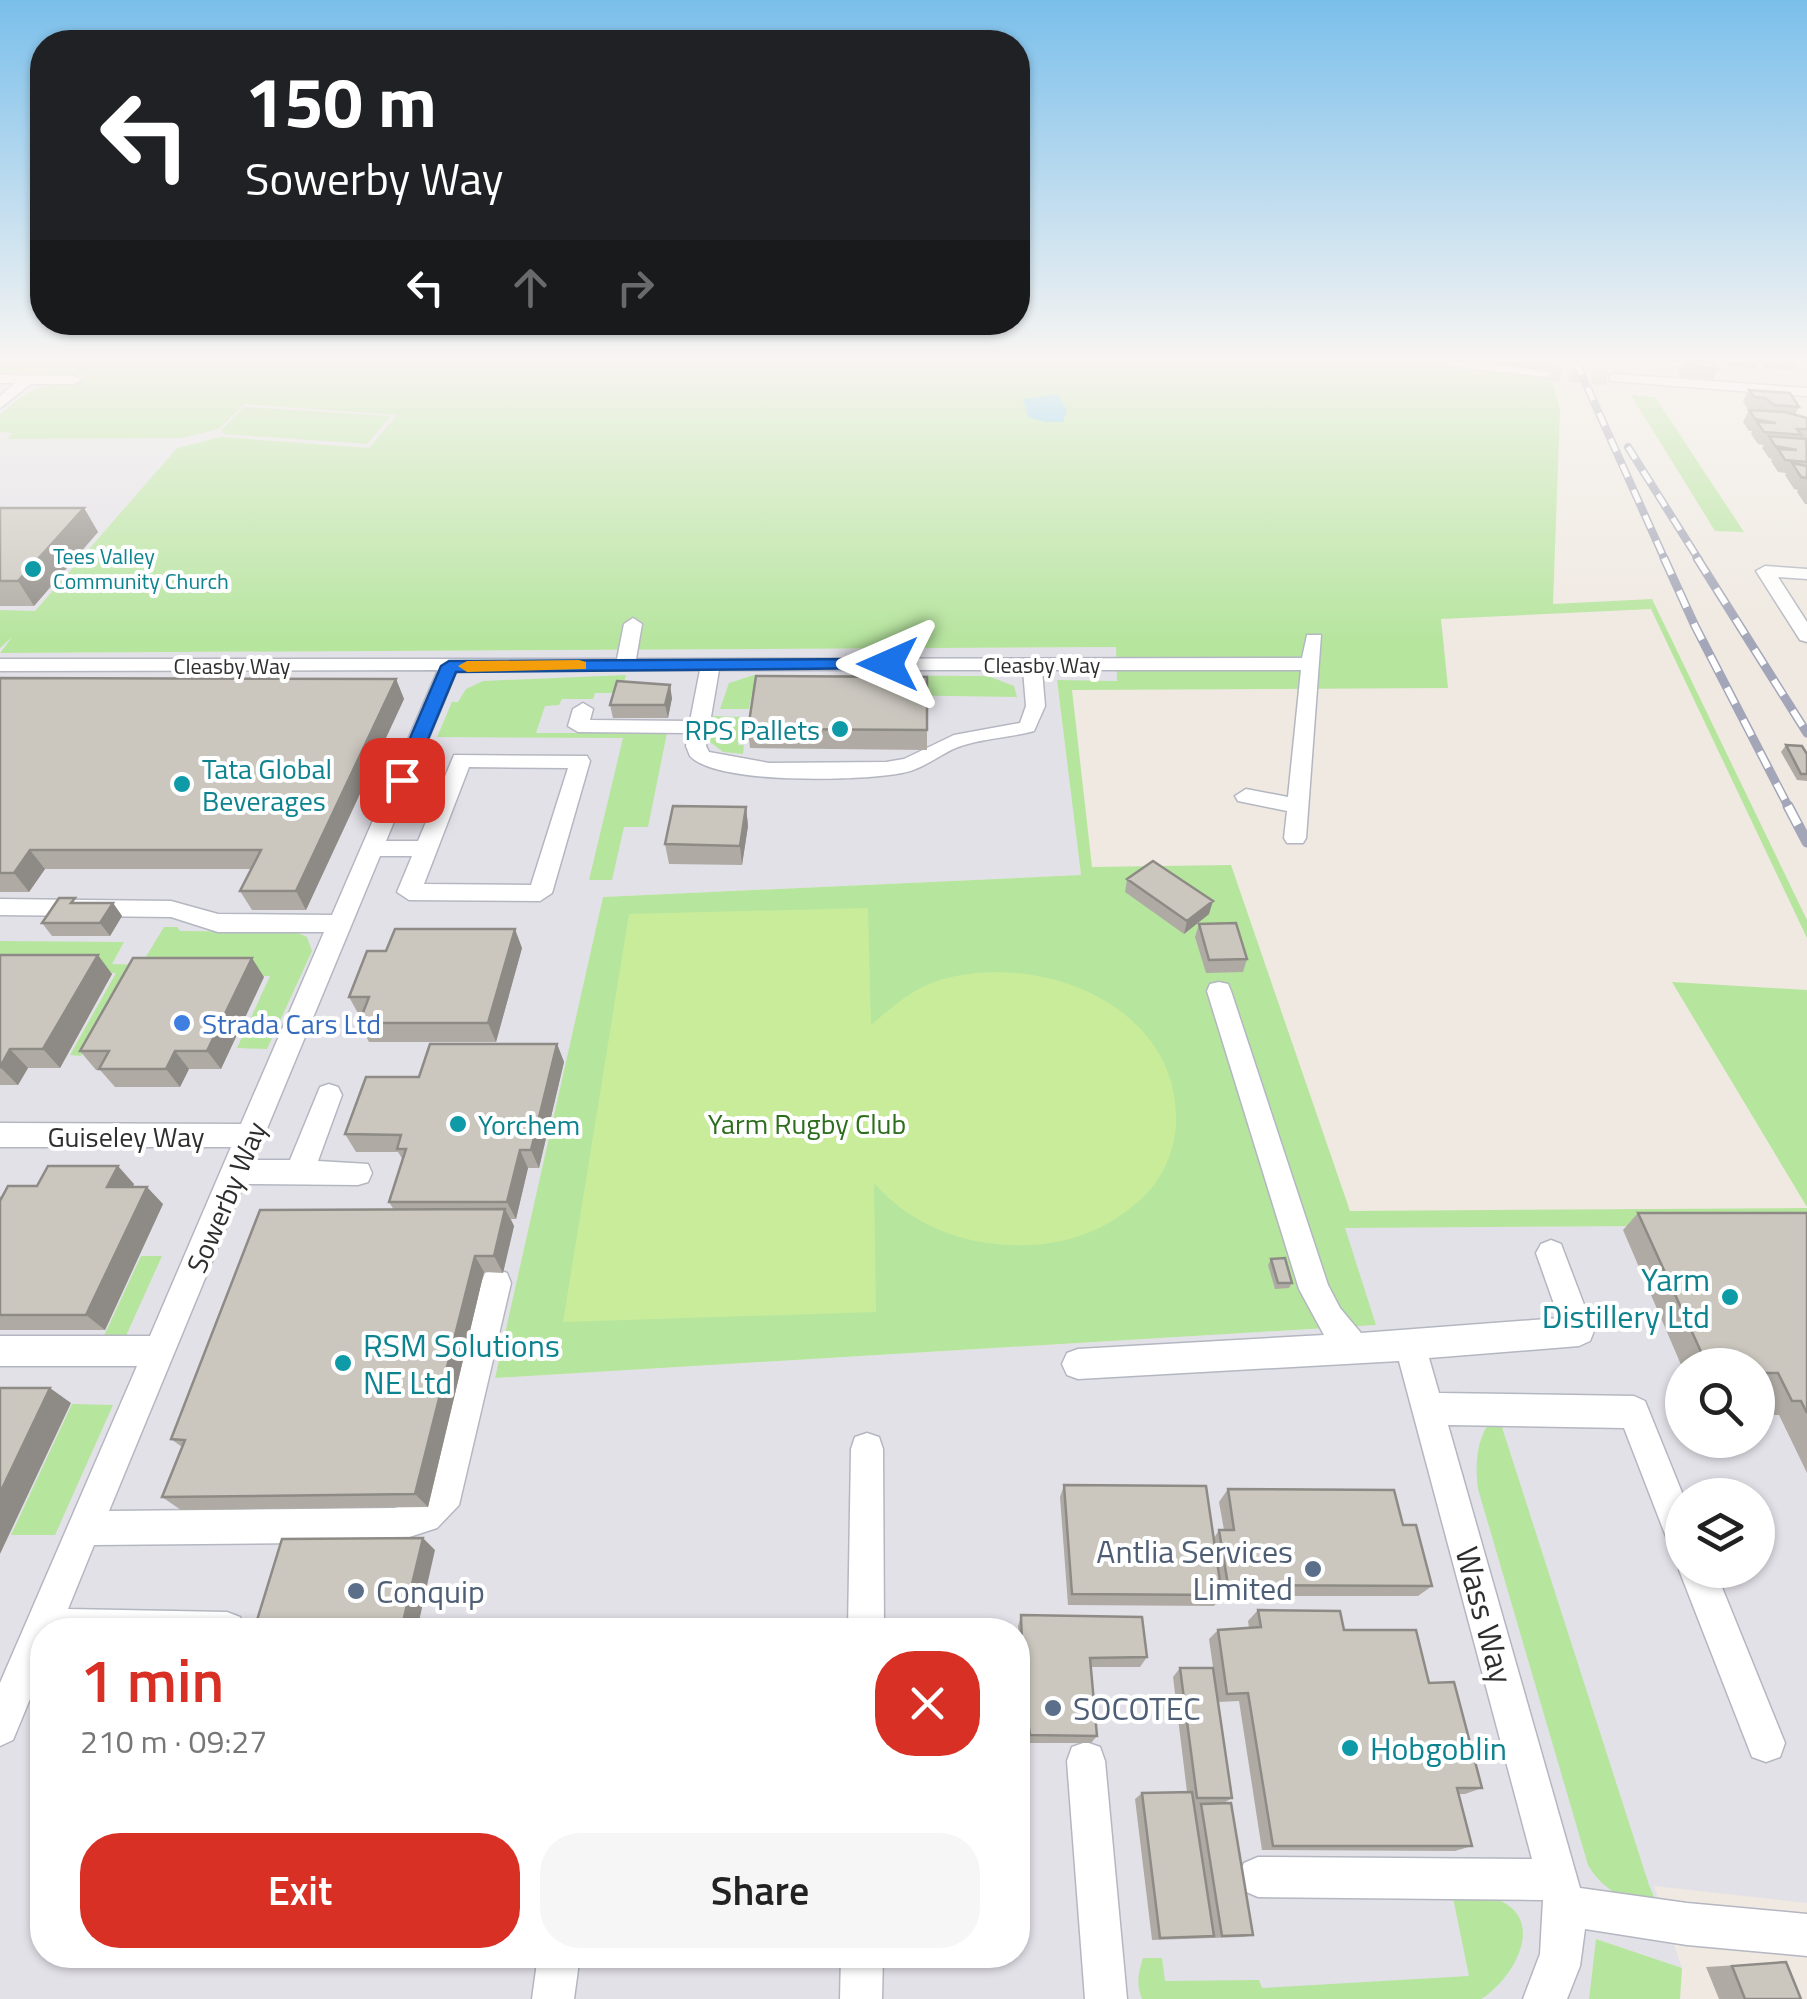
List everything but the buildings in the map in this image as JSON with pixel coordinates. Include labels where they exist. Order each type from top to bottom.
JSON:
[{"type":"street","points":[[1807,574],[1765,571],[1807,636]]},
{"type":"street","points":[[625,664],[633,624]]},
{"type":"street","points":[[1295,838],[1314,639]]},
{"type":"street","points":[[710,665],[696,746],[700,756],[738,769],[906,766],[930,757],[953,741],[1027,727],[1036,712],[1032,664]]},
{"type":"street","name":"Cleasby Way","points":[[0,665],[1310,664]]},
{"type":"street","name":"Sowerby Way","points":[[46,1618],[449,666]]},
{"type":"street","points":[[583,709],[578,726],[699,727]]},
{"type":"street","points":[[461,760],[580,761],[540,893],[409,892],[426,849],[461,760]]},
{"type":"street","points":[[1246,796],[1298,806]]},
{"type":"street","points":[[374,848],[426,849]]},
{"type":"street","points":[[0,907],[171,909],[218,923],[341,924]]},
{"type":"street","points":[[1218,991],[1314,1289],[1329,1318],[1354,1348]]},
{"type":"street","points":[[299,1173],[329,1095]]},
{"type":"street","name":"Guiseley Way","points":[[0,1135],[252,1136]]},
{"type":"street","points":[[236,1172],[358,1173]]},
{"type":"street","points":[[1078,1364],[1410,1346],[1579,1331],[1551,1252]]},
{"type":"street","points":[[84,1528],[394,1525],[422,1519],[440,1505],[446,1493],[496,1283]]},
{"type":"street","name":"Wass Way","points":[[1410,1346],[1562,1893],[1564,1947],[1553,1986],[1544,1999]]},
{"type":"street","points":[[0,1351],[160,1351]]},
{"type":"street","points":[[1428,1408],[1634,1412],[1665,1491]]},
{"type":"street","points":[[866,1618],[867,1449]]},
{"type":"street","points":[[1703,1588],[1766,1743]]},
{"type":"street","name":"Sowerby Way","points":[[2,1716],[30,1654]]},
{"type":"street","points":[[1086,1761],[1106,1999]]},
{"type":"street","points":[[1258,1877],[1562,1893],[1686,1924],[1807,1934]]},
{"type":"street","points":[[553,1999],[557,1968]]},
{"type":"street","points":[[861,1999],[862,1968]]},
{"type":"shaded area","points":[[0,455],[171,455],[0,651]]},
{"type":"shaded area","points":[[1116,647],[1118,681],[1057,681],[1081,875],[603,897],[496,1378],[1376,1325],[1344,1228],[1807,1225],[1807,1903],[1654,1886],[1682,1968],[1596,1939],[1589,1999],[0,1999],[0,653]]},
{"type":"green space","name":"Yarm Rugby Club","points":[[171,455],[1558,455],[1553,604],[1652,599],[1807,920],[1807,938],[1651,609],[1441,619],[1448,688],[1072,690],[1092,867],[1231,865],[1350,1211],[1807,1208],[1807,1225],[1345,1228],[1376,1325],[495,1378],[603,897],[1081,875],[1057,680],[1117,681],[1116,647],[0,653],[12,637],[0,648],[0,610],[35,611]]},
{"type":"green space","points":[[1668,455],[1693,455],[1744,532],[1715,531]]},
{"type":"green space","points":[[626,675],[621,693],[595,693],[593,699],[562,699],[559,705],[545,706],[536,733],[667,733],[648,827],[624,827],[612,880],[589,880],[623,738],[437,737],[452,702],[458,702],[466,689],[483,681]]},
{"type":"green space","points":[[754,675],[988,676],[1014,686],[1017,697],[752,693],[749,709],[720,709],[729,683]]},
{"type":"green space","points":[[711,716],[742,717],[738,745],[744,745],[743,754],[723,752],[710,742]]},
{"type":"green space","name":"Yarm Rugby Club","points":[[868,908],[871,1025],[921,988],[978,973],[1019,973],[1059,981],[1096,996],[1128,1018],[1154,1046],[1171,1081],[1175,1133],[1166,1165],[1154,1184],[1127,1211],[1088,1233],[1045,1244],[1008,1245],[944,1232],[907,1212],[874,1183],[876,1312],[563,1322],[629,914]]},
{"type":"green space","points":[[164,927],[177,927],[180,931],[296,932],[307,937],[312,951],[267,1049],[237,1048],[270,976],[143,974],[103,1017],[81,1056],[70,1055],[116,973],[0,972],[0,941],[124,942],[112,964],[141,965]]},
{"type":"green space","points":[[1672,982],[1807,990],[1807,1207]]},
{"type":"green space","points":[[141,1256],[162,1256],[125,1338],[103,1338]]},
{"type":"green space","points":[[72,1404],[113,1405],[55,1535],[11,1535]]},
{"type":"green space","points":[[1499,1418],[1659,1909],[1618,1895],[1588,1865],[1478,1489],[1480,1444],[1492,1419]]},
{"type":"green space","points":[[1453,1898],[1501,1901],[1515,1911],[1521,1923],[1523,1937],[1513,1966],[1481,1999],[1142,1999],[1140,1994],[1138,1978],[1143,1958],[1162,1958],[1165,1981],[1259,1980],[1262,1988],[1469,1976]]},
{"type":"green space","points":[[1596,1939],[1682,1968],[1680,1999],[1589,1999]]},
{"type":"railway","points":[[1618,455],[1665,560]]},
{"type":"railway","points":[[1633,455],[1699,560]]},
{"type":"railway","points":[[1664,558],[1789,808]]},
{"type":"railway","points":[[1697,558],[1807,733]]},
{"type":"railway","points":[[1788,806],[1807,842]]},
{"type":"slow traffic","points":[[467,666],[579,665]]},
{"type":"place","name":"Tees Valley Community Church","points":[[33,569]]},
{"type":"place","name":"RPS Pallets","points":[[840,729]]},
{"type":"place","name":"Tata Global Beverages","points":[[182,784]]},
{"type":"place","name":"Strada Cars Ltd","points":[[182,1023]]},
{"type":"place","name":"Yorchem","points":[[458,1124]]},
{"type":"place","name":"Yarm Distillery Ltd","points":[[1730,1297]]},
{"type":"place","name":"RSM Solutions NE Ltd","points":[[343,1363]]},
{"type":"place","name":"Antlia Services Limited","points":[[1313,1569]]},
{"type":"place","name":"Conquip","points":[[356,1591]]},
{"type":"place","name":"SOCOTEC","points":[[1053,1708]]},
{"type":"place","name":"Hobgoblin","points":[[1350,1748]]},
{"type":"route","points":[[402,780],[449,666],[888,664]]}]
